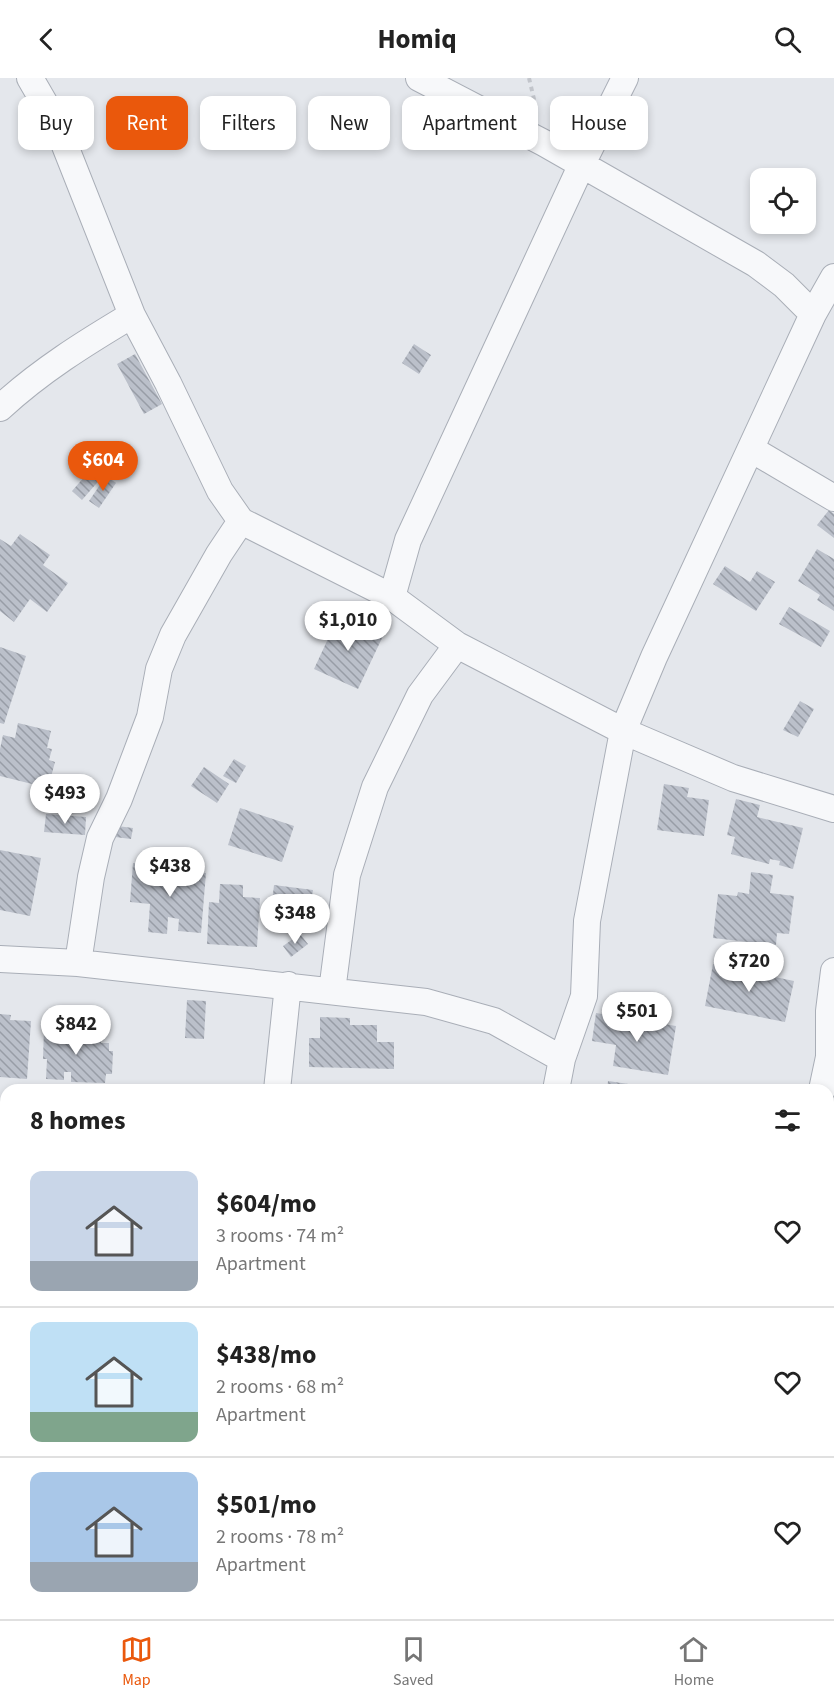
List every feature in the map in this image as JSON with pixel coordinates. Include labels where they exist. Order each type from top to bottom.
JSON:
[{"type":"street","points":[[30,78],[56,123],[132,315],[168,383],[219,491],[241,521],[392,597],[457,645],[623,732],[733,778],[834,809]]},
{"type":"street","points":[[419,78],[582,164],[756,264],[784,285],[813,314]]},
{"type":"street","points":[[392,597],[408,540],[582,164],[626,78]]},
{"type":"street","points":[[557,1084],[562,1059],[584,996],[587,921],[623,732],[654,657],[813,314],[834,277]]},
{"type":"street","points":[[0,408],[24,386],[74,350],[132,315]]},
{"type":"street","points":[[751,449],[834,498]]},
{"type":"street","points":[[78,963],[91,877],[100,838],[119,799],[146,728],[159,669],[173,635],[219,554],[241,521]]},
{"type":"street","points":[[332,990],[347,875],[375,787],[420,695],[457,645]]},
{"type":"street","points":[[0,959],[78,963],[426,1002],[494,1021],[562,1059]]},
{"type":"street","points":[[823,1084],[829,1057],[829,1011],[834,971]]},
{"type":"street","points":[[278,1084],[288,985]]},
{"type":"building","points":[[414,344],[431,355],[419,374],[402,363]]},
{"type":"building","points":[[135,354],[162,404],[144,414],[117,364]]},
{"type":"building","points":[[114,447],[130,457],[119,474],[103,463]]},
{"type":"building","points":[[93,467],[103,476],[82,500],[72,491]]},
{"type":"building","points":[[106,476],[116,483],[99,508],[89,501]]},
{"type":"building","points":[[829,510],[834,514],[834,538],[817,525]]},
{"type":"building","points":[[20,534],[50,555],[43,565],[68,583],[47,612],[30,599],[14,622],[0,611],[0,539],[11,546]]},
{"type":"building","points":[[817,549],[834,559],[834,611],[817,600],[820,595],[798,581]]},
{"type":"building","points":[[725,566],[750,582],[757,571],[775,582],[756,611],[713,584]]},
{"type":"building","points":[[789,607],[830,631],[821,647],[779,624]]},
{"type":"building","points":[[339,615],[383,636],[358,689],[314,669]]},
{"type":"building","points":[[0,647],[26,656],[4,724],[0,723]]},
{"type":"building","points":[[800,701],[814,709],[798,737],[783,730]]},
{"type":"building","points":[[18,723],[51,731],[47,748],[52,749],[49,760],[55,762],[48,788],[0,776],[0,749],[3,735],[15,738]]},
{"type":"building","points":[[234,759],[246,766],[236,783],[223,776]]},
{"type":"building","points":[[204,767],[229,784],[217,803],[191,786]]},
{"type":"building","points":[[664,784],[689,788],[687,797],[709,800],[704,836],[657,830]]},
{"type":"building","points":[[736,799],[760,805],[757,817],[803,828],[793,869],[779,865],[780,861],[770,859],[769,864],[731,854],[735,837],[727,835]]},
{"type":"building","points":[[240,808],[294,826],[282,862],[228,845]]},
{"type":"building","points":[[46,814],[86,817],[85,835],[44,832]]},
{"type":"building","points":[[117,826],[133,828],[131,839],[115,837]]},
{"type":"building","points":[[0,850],[41,858],[30,916],[0,910]]},
{"type":"building","points":[[133,863],[157,865],[155,878],[180,880],[181,871],[206,873],[201,933],[178,931],[179,919],[168,917],[167,934],[148,932],[150,904],[130,902]]},
{"type":"building","points":[[751,872],[773,875],[770,893],[794,896],[789,934],[777,933],[776,945],[713,938],[718,894],[737,896],[738,892],[749,894]]},
{"type":"building","points":[[220,884],[243,885],[243,897],[260,898],[257,947],[207,944],[209,902],[219,903]]},
{"type":"building","points":[[274,885],[313,890],[308,922],[286,919],[286,913],[271,911]]},
{"type":"building","points":[[300,934],[308,944],[291,957],[283,946]]},
{"type":"building","points":[[713,964],[794,981],[785,1022],[705,1006]]},
{"type":"building","points":[[187,1000],[206,1001],[204,1039],[185,1038]]},
{"type":"building","points":[[596,1013],[676,1026],[668,1075],[613,1066],[616,1045],[592,1041]]},
{"type":"building","points":[[0,1014],[11,1015],[10,1020],[31,1021],[27,1079],[0,1077]]},
{"type":"building","points":[[320,1017],[350,1018],[350,1025],[377,1025],[377,1042],[394,1042],[394,1069],[309,1067],[309,1038],[320,1038]]},
{"type":"building","points":[[44,1028],[69,1028],[69,1034],[102,1036],[101,1043],[109,1043],[109,1051],[113,1051],[112,1074],[106,1074],[105,1083],[71,1082],[71,1072],[64,1072],[64,1080],[46,1079],[47,1059],[43,1059]]},
{"type":"building","points":[[608,1081],[628,1084],[608,1084]]}]
